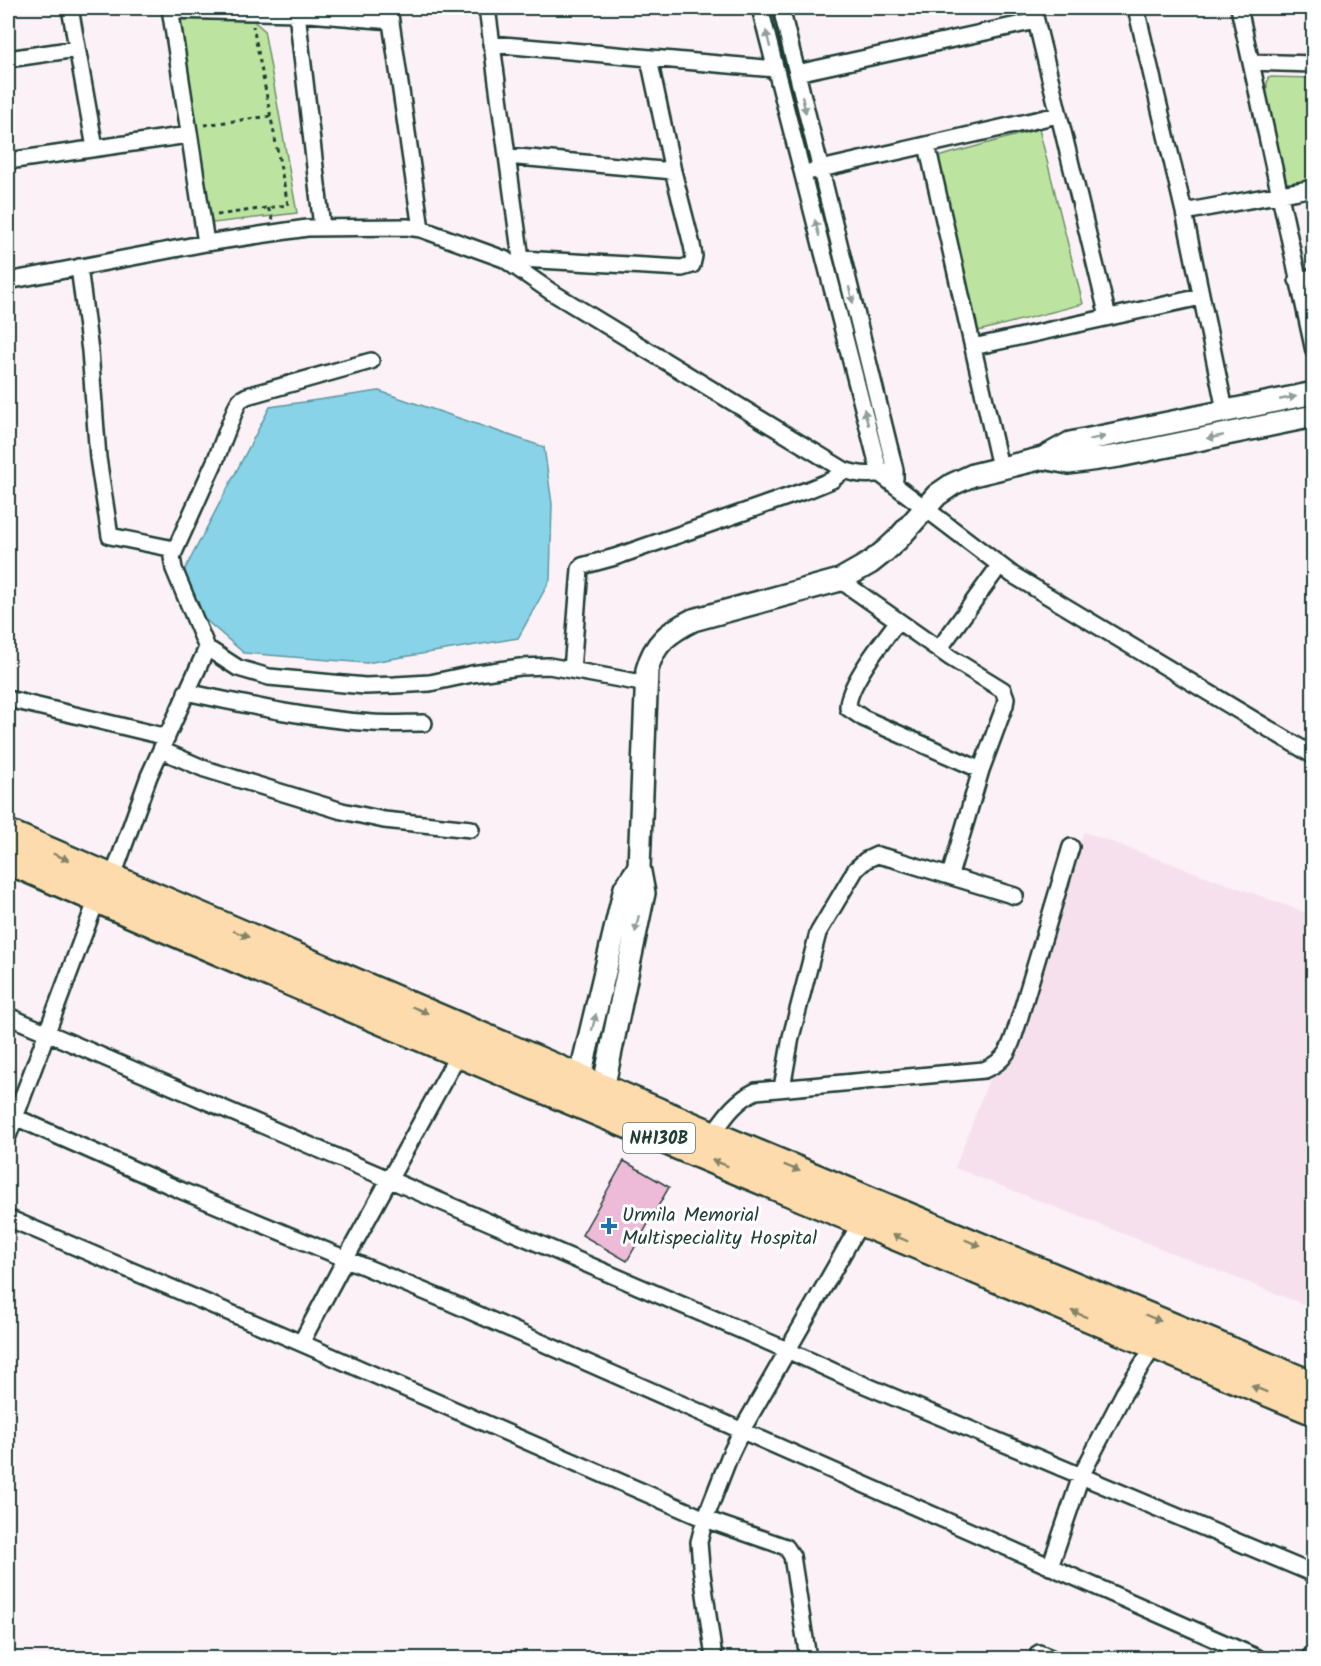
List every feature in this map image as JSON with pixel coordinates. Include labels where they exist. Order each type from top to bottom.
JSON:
[{"type":"highway","name":"NH130B","points":[[8,834],[105,889],[459,1053],[712,1136],[1314,1386]]},
{"type":"highway","name":"NH130B","points":[[8,860],[105,889],[588,1095],[861,1222],[1314,1411]]},
{"type":"street","points":[[70,8],[94,148]]},
{"type":"street","points":[[487,8],[507,156],[518,263],[550,291],[844,470],[859,475],[890,476]]},
{"type":"street","points":[[760,8],[802,173],[890,476],[924,508],[1013,575],[1314,756]]},
{"type":"street","points":[[782,8],[890,476]]},
{"type":"street","points":[[1136,8],[1184,212],[1225,410]]},
{"type":"street","points":[[1239,8],[1314,351]]},
{"type":"street","points":[[206,243],[193,130],[170,9],[297,14],[390,14],[421,229]]},
{"type":"street","points":[[297,14],[322,227]]},
{"type":"street","points":[[797,73],[1035,14],[1108,317]]},
{"type":"street","points":[[491,44],[775,69]]},
{"type":"street","points":[[8,59],[76,49]]},
{"type":"street","points":[[8,281],[206,243],[322,227],[421,229],[518,263],[690,267],[694,256],[649,59]]},
{"type":"street","points":[[1251,62],[1314,64]]},
{"type":"street","points":[[802,173],[1058,115]]},
{"type":"street","points":[[8,161],[193,130]]},
{"type":"street","points":[[927,146],[1000,467]]},
{"type":"street","points":[[507,156],[673,171]]},
{"type":"street","points":[[1184,212],[1314,188]]},
{"type":"street","points":[[79,267],[90,351],[98,458],[110,536],[174,549]]},
{"type":"street","points":[[1297,280],[1314,277]]},
{"type":"street","points":[[973,347],[1202,297]]},
{"type":"street","points":[[371,361],[247,396],[240,400],[172,557],[174,569],[207,648],[238,668],[269,676],[365,686],[430,683],[520,667],[549,666],[647,684]]},
{"type":"street","points":[[588,1095],[644,893],[639,867],[647,684],[651,655],[665,637],[678,627],[693,620],[840,580],[870,563],[885,551],[937,495],[953,484],[974,475],[1043,458],[1070,443],[1314,393]]},
{"type":"street","points":[[1043,458],[1069,463],[1119,456],[1314,416]]},
{"type":"street","points":[[572,670],[582,566],[615,557],[810,489],[832,480],[844,470]]},
{"type":"street","points":[[939,649],[999,565]]},
{"type":"street","points":[[840,580],[1006,694],[1005,705],[981,770],[950,876]]},
{"type":"street","points":[[898,621],[864,669],[851,693],[848,708],[862,718],[981,770]]},
{"type":"street","points":[[8,1136],[11,1116],[48,1032],[149,776],[207,648]]},
{"type":"street","points":[[186,692],[245,705],[334,718],[373,723],[424,723]]},
{"type":"street","points":[[8,699],[164,743],[205,769],[342,811],[384,820],[471,829]]},
{"type":"street","points":[[712,1136],[729,1111],[744,1097],[756,1091],[984,1070],[999,1064],[1013,1039],[1071,847]]},
{"type":"street","points":[[783,1088],[791,1037],[818,933],[856,868],[877,855],[1015,896]]},
{"type":"street","points":[[8,1016],[848,1378],[1314,1574]]},
{"type":"street","points":[[302,1343],[459,1053]]},
{"type":"street","points":[[11,1116],[345,1260],[445,1300],[1256,1658]]},
{"type":"street","points":[[8,1218],[302,1343],[705,1519],[786,1547],[792,1556],[808,1659]]},
{"type":"street","points":[[714,1659],[700,1566],[699,1542],[705,1519],[742,1430],[861,1222]]},
{"type":"street","points":[[1050,1567],[1081,1476],[1124,1393],[1154,1346]]},
{"type":"path","points":[[213,216],[288,204],[253,26],[243,26]]},
{"type":"path","points":[[193,130],[271,116]]},
{"type":"shaded area","points":[[1084,832],[1313,915],[1313,1308],[955,1168]]},
{"type":"green space","points":[[250,18],[264,30],[297,213],[205,224],[174,19]]},
{"type":"green space","points":[[1268,77],[1313,78],[1313,180],[1284,186],[1265,103]]},
{"type":"green space","points":[[1039,129],[1083,304],[978,331],[934,158]]},
{"type":"water","points":[[379,391],[544,447],[552,504],[550,580],[518,638],[366,663],[244,653],[193,609],[182,575],[270,407]]},
{"type":"building","points":[[624,1161],[669,1187],[627,1261],[582,1235]]},
{"type":"place","name":"Urmila Memorial Multispeciality Hospital","points":[[609,1226]]}]
